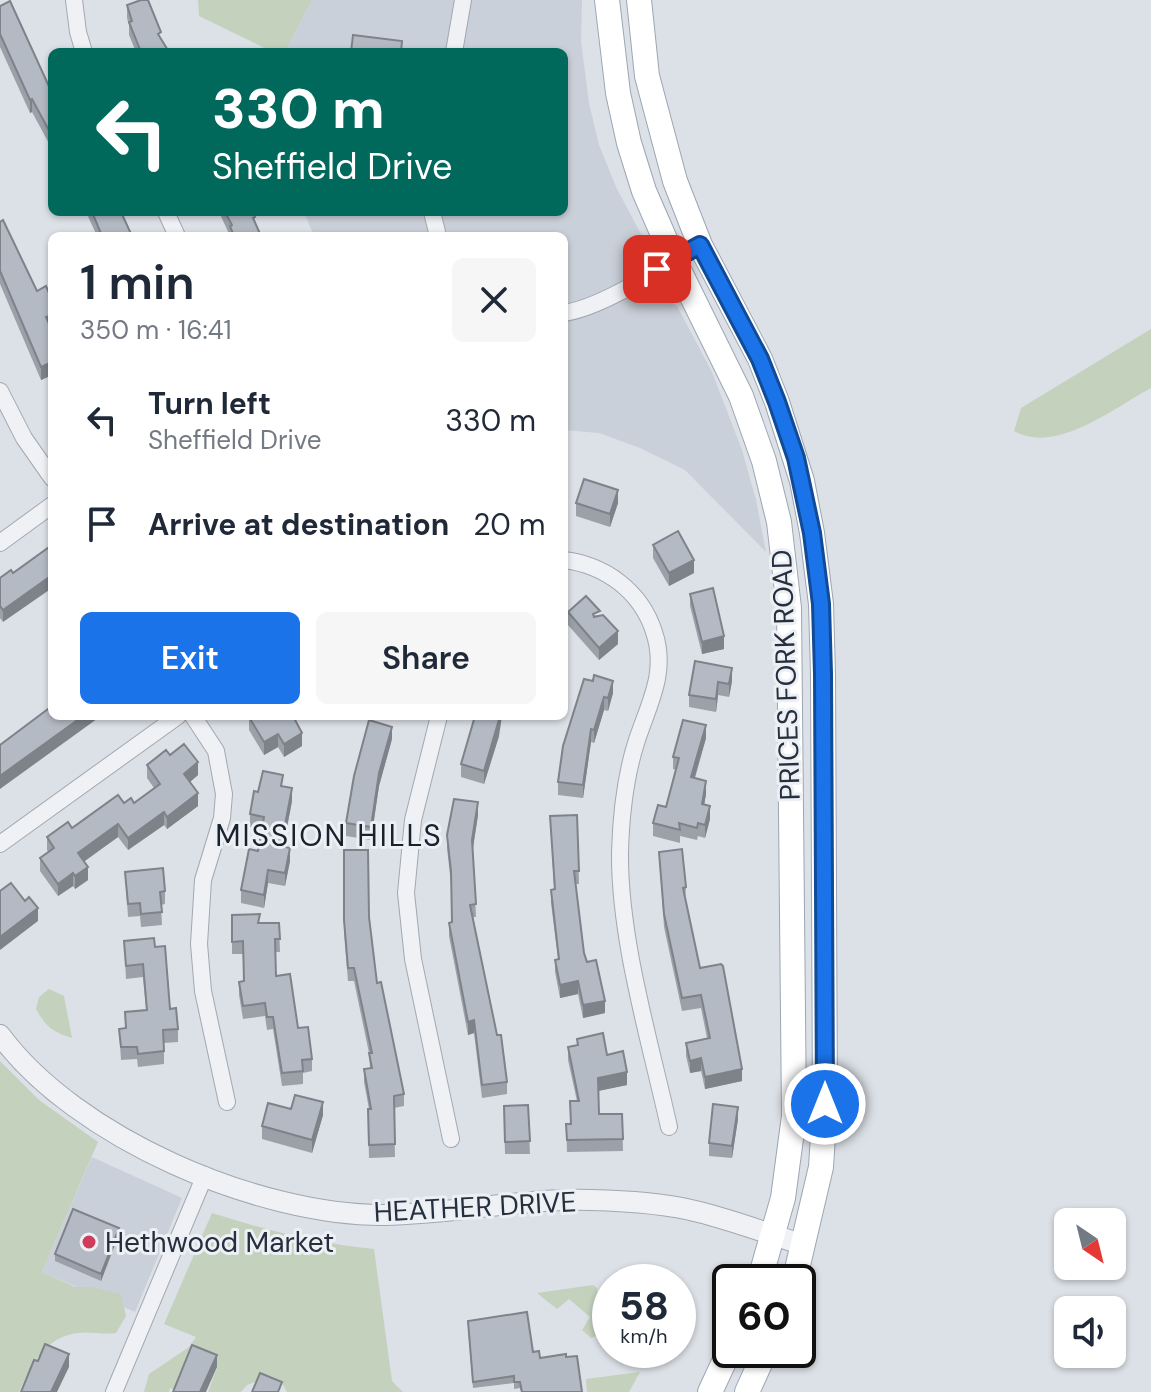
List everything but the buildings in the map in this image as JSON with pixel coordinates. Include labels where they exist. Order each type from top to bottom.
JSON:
[{"type":"main road","name":"PRICES FORK ROAD","points":[[607,0],[618,93],[629,143],[644,191],[674,260],[722,354],[753,428],[773,494],[788,591],[794,1116],[783,1198],[765,1264]]},
{"type":"main road","name":"PRICES FORK ROAD","points":[[639,0],[647,76],[663,143],[700,245],[760,359],[777,402],[802,481],[820,586],[825,1104],[821,1167],[799,1264]]},
{"type":"main road","points":[[710,1392],[721,1368]]},
{"type":"main road","points":[[747,1392],[758,1368]]},
{"type":"street","points":[[74,0],[83,48]]},
{"type":"street","points":[[455,48],[463,0]]},
{"type":"street","points":[[568,312],[606,298],[700,245]]},
{"type":"street","points":[[0,391],[24,438],[48,472]]},
{"type":"street","points":[[0,543],[48,508]]},
{"type":"street","points":[[568,561],[611,574],[641,606],[655,634],[659,678],[636,743],[627,783],[622,815],[621,881],[628,933],[669,1127]]},
{"type":"street","points":[[0,844],[172,720]]},
{"type":"street","points":[[196,720],[216,751],[224,794],[222,818],[203,880],[199,944],[203,991],[227,1102]]},
{"type":"street","points":[[438,720],[413,820],[406,893],[413,959],[451,1139]]},
{"type":"street","name":"HEATHER DRIVE","points":[[0,1035],[26,1066],[80,1110],[134,1144],[205,1175],[276,1200],[347,1212],[428,1214],[508,1203],[590,1200],[652,1204],[697,1211],[804,1245]]},
{"type":"street","points":[[114,1392],[205,1175]]},
{"type":"shaded area","points":[[312,0],[582,0],[581,41],[589,103],[599,145],[617,189],[641,234],[665,298],[677,306],[712,372],[742,450],[766,552],[685,470],[640,448],[599,433],[568,430],[568,232],[312,232],[306,216],[568,216],[568,48],[287,48]]},
{"type":"shaded area","points":[[92,1157],[182,1198],[135,1312],[42,1272]]},
{"type":"green space","points":[[198,0],[312,0],[287,48],[265,48],[199,16]]},
{"type":"green space","points":[[1151,329],[1151,388],[1102,417],[1066,433],[1030,437],[1014,431],[1021,408]]},
{"type":"green space","points":[[49,989],[64,996],[72,1038],[51,1028],[36,1009],[39,997]]},
{"type":"green space","points":[[0,1061],[39,1100],[98,1142],[42,1272],[75,1287],[91,1287],[121,1294],[126,1316],[116,1333],[78,1333],[48,1346],[34,1363],[19,1392],[0,1392]]},
{"type":"green space","points":[[212,1213],[292,1236],[374,1249],[392,1381],[403,1392],[287,1392],[281,1381],[270,1376],[247,1385],[241,1392],[208,1392],[217,1368],[175,1390],[170,1388],[169,1392],[144,1392],[149,1374],[189,1347],[196,1337],[164,1324]]},
{"type":"green space","points":[[592,1285],[592,1338],[582,1330],[590,1317],[569,1299],[557,1309],[537,1293]]},
{"type":"green space","points":[[640,1372],[629,1392],[587,1392],[586,1379]]},
{"type":"place","name":"Hethwood Market","points":[[89,1242]]},
{"type":"district","name":"MISSION HILLS","points":[[329,835]]},
{"type":"route","points":[[657,269],[700,245],[760,359],[802,481],[821,604],[825,1104]]}]
